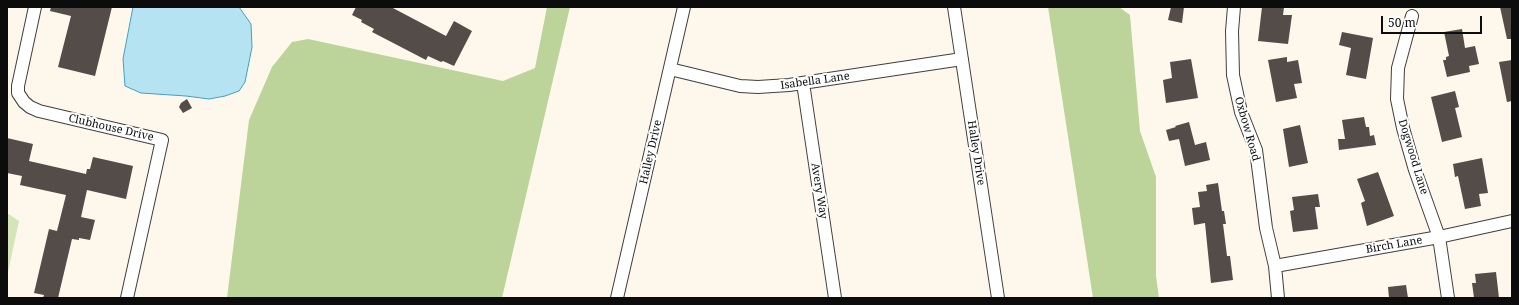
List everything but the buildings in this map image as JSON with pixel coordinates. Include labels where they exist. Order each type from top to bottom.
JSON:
[{"type":"street","name":"Clubhouse Drive","points":[[35,7],[18,86],[18,93],[24,102],[30,107],[39,111],[162,140],[127,298]]},
{"type":"street","name":"Halley Drive","points":[[617,298],[684,7]]},
{"type":"street","name":"Halley Drive","points":[[954,7],[998,298]]},
{"type":"street","name":"Oxbow Road","points":[[1234,7],[1232,31],[1233,75],[1241,112],[1256,150],[1266,228],[1275,266],[1278,298]]},
{"type":"street","name":"Dogwood Lane","points":[[1412,16],[1398,68],[1397,99],[1402,128],[1439,237],[1448,298]]},
{"type":"street","name":"Isabella Lane","points":[[670,69],[740,86],[774,87],[962,59]]},
{"type":"street","name":"Avery Way","points":[[803,83],[835,298]]},
{"type":"street","name":"Birch Lane","points":[[1275,266],[1439,237],[1512,221]]},
{"type":"green space","points":[[547,7],[570,7],[502,298],[227,298],[249,120],[272,67],[292,42],[308,39],[503,81],[535,68]]},
{"type":"green space","points":[[1048,7],[1119,7],[1130,15],[1140,131],[1156,177],[1156,276],[1159,298],[1093,298]]},
{"type":"green space","points":[[7,213],[19,221],[7,277]]},
{"type":"water","points":[[133,7],[239,7],[251,24],[252,47],[245,82],[239,91],[225,96],[209,99],[141,93],[125,86],[123,59]]}]
